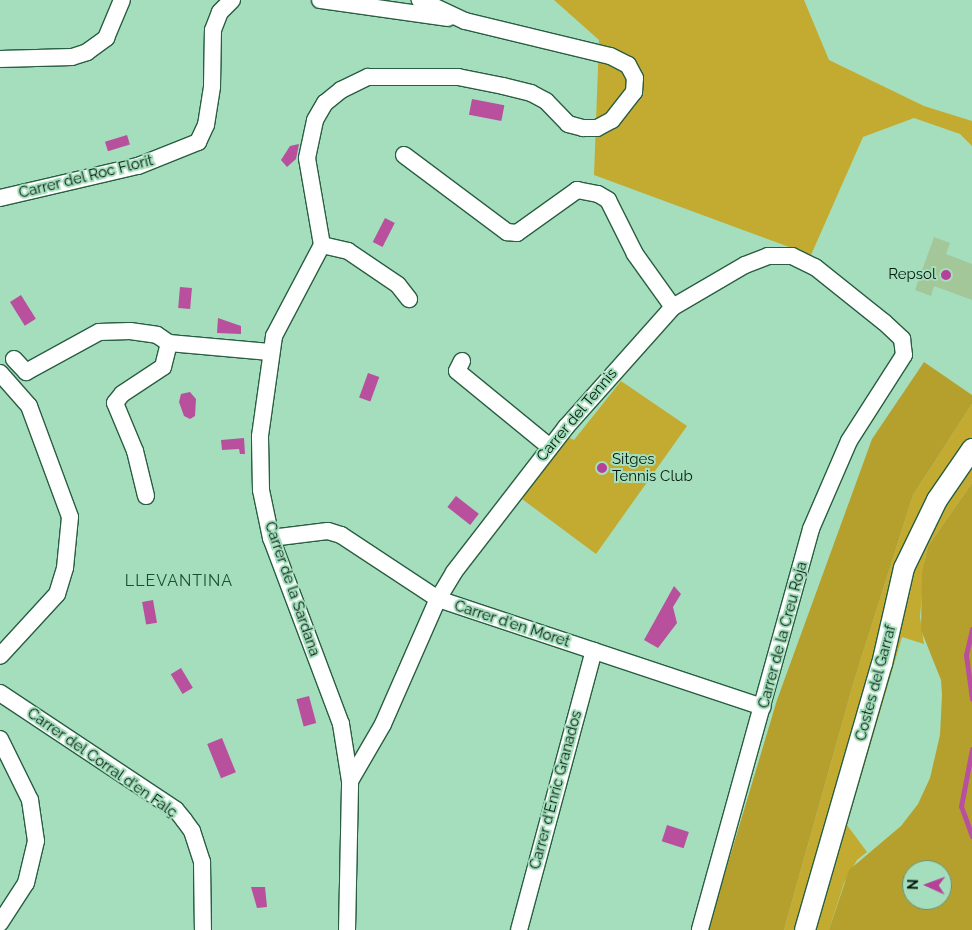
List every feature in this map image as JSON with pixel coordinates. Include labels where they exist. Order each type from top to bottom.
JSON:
[{"type":"main road","name":"Costes del Garraf","points":[[805,930],[880,673],[904,568],[937,500],[972,449]]},
{"type":"street","points":[[0,59],[72,57],[87,52],[106,38],[122,0]]},
{"type":"street","name":"Carrer del Roc Florit","points":[[0,198],[138,166],[198,142],[206,125],[212,86],[214,24],[220,12],[232,0]]},
{"type":"street","points":[[320,0],[465,21],[622,62],[635,78],[634,92],[612,120],[597,128],[568,124],[546,101],[531,92],[458,77],[368,77],[341,90],[325,103],[310,138],[308,158],[322,245],[348,251],[392,281],[409,298]]},
{"type":"street","points":[[420,0],[465,21]]},
{"type":"street","points":[[404,155],[507,232],[517,234],[577,190],[598,194],[608,200],[635,254],[673,306]]},
{"type":"street","name":"Carrer de la Sardana","points":[[322,245],[318,260],[281,317],[270,352],[260,436],[261,490],[271,538],[341,724],[350,781],[347,930]]},
{"type":"street","name":"Carrer del Tennis","points":[[350,781],[383,724],[438,599],[550,447],[673,306],[745,264],[768,256],[792,256],[815,267],[884,322],[902,339],[904,355]]},
{"type":"street","points":[[14,359],[26,372],[99,332],[157,336],[169,343],[270,352]]},
{"type":"street","points":[[146,496],[135,451],[116,403],[122,394],[163,367],[169,343]]},
{"type":"street","name":"Carrer de la Creu Roja","points":[[700,930],[811,530],[849,441],[904,355]]},
{"type":"street","points":[[462,361],[457,371],[550,447]]},
{"type":"street","points":[[0,373],[29,406],[70,517],[65,568],[57,594],[0,656]]},
{"type":"street","name":"Carrer d'en Moret","points":[[271,538],[328,531],[341,534],[438,599],[763,707]]},
{"type":"street","name":"Carrer d'Enric Granados","points":[[519,930],[594,651]]},
{"type":"street","name":"Carrer del Corral d'en Falç","points":[[0,692],[176,810],[192,831],[202,862],[203,930]]},
{"type":"street","points":[[0,739],[30,800],[36,841],[26,883],[0,923]]},
{"type":"shaded area","points":[[554,0],[804,0],[829,60],[924,106],[972,121],[972,146],[960,134],[914,118],[863,137],[811,255],[594,175],[599,40]]},
{"type":"shaded area","points":[[472,99],[504,105],[501,121],[469,115]]},
{"type":"shaded area","points":[[127,135],[130,145],[108,151],[105,142]]},
{"type":"shaded area","points":[[299,144],[296,159],[287,167],[281,160],[290,146]]},
{"type":"shaded area","points":[[385,218],[395,223],[383,247],[373,242]]},
{"type":"shaded area","points":[[180,287],[192,288],[190,309],[178,308]]},
{"type":"shaded area","points":[[21,295],[36,319],[25,326],[10,302]]},
{"type":"shaded area","points":[[218,318],[241,326],[241,334],[217,333]]},
{"type":"shaded area","points":[[924,362],[972,395],[972,404],[913,495],[854,681],[784,930],[708,930],[777,700],[872,439]]},
{"type":"shaded area","points":[[368,373],[379,377],[370,402],[359,397]]},
{"type":"shaded area","name":"Sitges Tennis Club","points":[[621,381],[687,426],[596,554],[522,499],[568,437],[574,440]]},
{"type":"shaded area","points":[[190,392],[196,399],[195,416],[190,419],[184,416],[179,402],[181,394]]},
{"type":"shaded area","points":[[972,404],[972,483],[928,546],[925,559],[920,617],[924,644],[902,637],[847,825],[867,852],[857,860],[844,883],[829,930],[784,930],[854,681],[913,495]]},
{"type":"shaded area","points":[[244,438],[245,454],[240,454],[239,449],[222,450],[221,440]]},
{"type":"shaded area","points":[[972,483],[972,930],[829,930],[849,870],[901,826],[918,804],[930,778],[940,735],[942,695],[941,680],[921,630],[922,573],[928,546]]},
{"type":"shaded area","points":[[456,496],[479,514],[470,525],[447,507]]},
{"type":"shaded area","points":[[674,586],[681,594],[673,607],[677,623],[658,648],[644,640]]},
{"type":"shaded area","points":[[153,600],[157,623],[146,625],[142,602]]},
{"type":"shaded area","points":[[181,668],[193,688],[183,694],[171,674]]},
{"type":"shaded area","points":[[309,696],[316,723],[304,726],[296,699]]},
{"type":"shaded area","points":[[222,738],[236,772],[221,778],[207,744]]},
{"type":"shaded area","points":[[667,825],[689,832],[684,848],[662,841]]},
{"type":"shaded area","points":[[251,887],[265,887],[267,907],[257,908]]},
{"type":"building","name":"Repsol","points":[[934,237],[950,243],[946,254],[972,264],[972,300],[934,286],[931,296],[915,290]]},
{"type":"waterway","points":[[972,629],[966,655],[972,699]]},
{"type":"waterway","points":[[972,749],[961,806],[972,836]]},
{"type":"place","name":"Repsol","points":[[946,275]]},
{"type":"place","name":"Sitges Tennis Club","points":[[602,468]]},
{"type":"district","name":"LLEVANTINA","points":[[179,581]]}]
